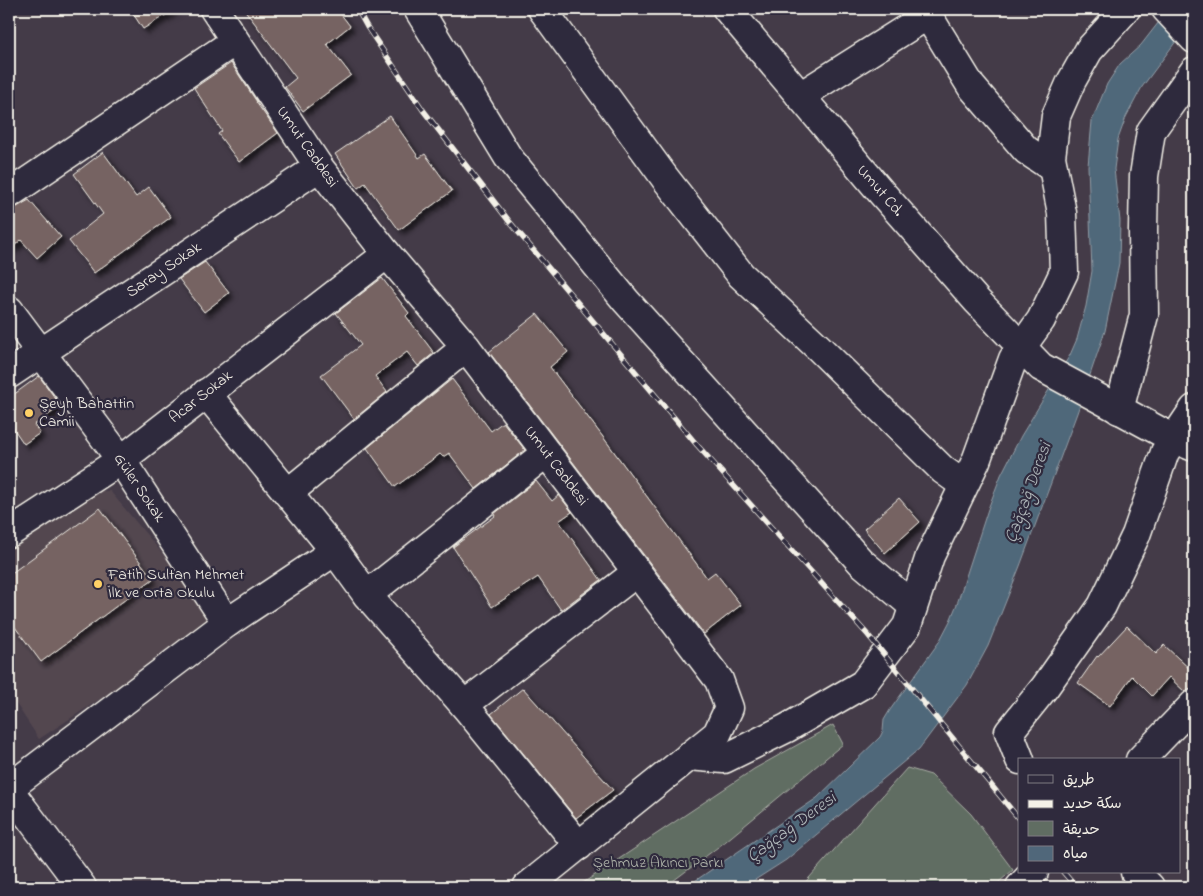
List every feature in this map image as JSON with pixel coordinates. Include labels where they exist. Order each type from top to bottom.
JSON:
[{"type":"street","name":"Umut Caddesi","points":[[214,9],[319,167],[387,254],[466,347],[719,680],[729,708],[717,734],[527,887]]},
{"type":"street","points":[[418,9],[508,157],[626,301],[861,562],[913,606]]},
{"type":"street","points":[[542,9],[665,178],[741,275],[819,348],[943,470],[964,485]]},
{"type":"street","name":"Umut Cd.","points":[[727,9],[881,192],[977,301],[1041,367],[1184,443]]},
{"type":"street","points":[[689,756],[724,759],[786,728],[863,684],[907,626],[930,556],[976,461],[1013,359],[1041,320],[1064,272],[1062,213],[1051,157],[1056,116],[1071,82],[1089,50],[1126,9]]},
{"type":"street","points":[[1166,9],[1194,39]]},
{"type":"street","points":[[800,96],[926,12],[971,86],[1026,150],[1053,168]]},
{"type":"street","points":[[9,194],[235,41]]},
{"type":"street","points":[[1108,404],[1144,315],[1144,176],[1150,131],[1194,71]]},
{"type":"street","name":"Saray Sokak","points":[[9,374],[319,167]]},
{"type":"street","name":"Acar Sokak","points":[[9,533],[121,460],[387,254]]},
{"type":"street","name":"Güler Sokak","points":[[9,310],[121,460],[227,622]]},
{"type":"street","points":[[288,493],[466,347]]},
{"type":"street","points":[[206,393],[335,551],[367,595],[464,705],[579,846]]},
{"type":"street","points":[[1019,758],[1009,732],[1045,687],[1102,606],[1136,534],[1165,452],[1184,443],[1194,409]]},
{"type":"street","points":[[367,595],[546,453]]},
{"type":"street","points":[[82,887],[9,789],[227,622],[335,551]]},
{"type":"street","points":[[464,705],[637,572]]},
{"type":"street","points":[[1142,758],[1194,704]]},
{"type":"street","points":[[1020,887],[1032,874]]},
{"type":"street","points":[[1137,874],[1150,887]]},
{"type":"shaded area","name":"Fatih Sultan Mehmet İlk ve Orta Okulu","points":[[92,491],[110,491],[219,621],[39,739],[9,693],[9,548]]},
{"type":"green space","name":"Şehmuz Akıncı Parkı","points":[[833,725],[843,744],[726,841],[665,887],[577,887],[754,769]]},
{"type":"green space","points":[[907,768],[931,775],[971,814],[1013,870],[993,887],[801,887]]},
{"type":"water","name":"Çağçağ Deresi","points":[[1169,9],[1194,9],[1194,17],[1142,87],[1126,117],[1118,139],[1114,169],[1120,221],[1119,263],[1105,331],[1077,413],[1020,566],[988,646],[967,685],[919,749],[786,860],[744,887],[686,887],[817,798],[880,737],[883,731],[884,720],[890,710],[939,642],[957,604],[1001,475],[1021,436],[1070,355],[1077,339],[1086,306],[1092,271],[1088,166],[1092,121],[1107,84],[1120,64],[1141,45]]},
{"type":"building","points":[[130,9],[175,9],[143,29]]},
{"type":"building","points":[[244,9],[337,9],[350,26],[327,44],[351,75],[303,111],[285,87],[296,78]]},
{"type":"building","points":[[231,63],[278,133],[239,162],[218,134],[222,131],[194,88]]},
{"type":"building","points":[[390,116],[419,158],[425,154],[452,191],[399,230],[365,183],[358,188],[335,154]]},
{"type":"building","points":[[103,152],[136,197],[149,187],[171,217],[94,273],[69,241],[103,214],[74,174]]},
{"type":"building","points":[[29,200],[61,237],[37,258],[21,240],[9,250],[9,209]]},
{"type":"building","points":[[205,262],[229,293],[204,312],[179,279]]},
{"type":"building","points":[[382,278],[409,313],[406,316],[434,353],[418,366],[407,352],[375,376],[387,392],[354,419],[321,375],[361,345],[336,313]]},
{"type":"building","points":[[537,314],[568,352],[550,367],[707,578],[715,572],[741,605],[704,634],[489,352]]},
{"type":"building","name":"Şeyh Bahattin Camii","points":[[39,376],[61,406],[34,425],[40,433],[24,444],[9,422],[9,398]]},
{"type":"building","points":[[452,379],[491,431],[503,422],[525,450],[476,489],[449,453],[443,457],[440,454],[395,487],[367,448]]},
{"type":"building","points":[[536,481],[552,501],[559,495],[572,512],[559,521],[601,580],[561,610],[538,577],[492,607],[453,547],[495,516],[494,514]]},
{"type":"building","points":[[899,498],[920,522],[885,553],[864,529]]},
{"type":"building","points":[[100,508],[153,579],[41,662],[9,619],[9,575]]},
{"type":"building","points":[[1127,626],[1156,654],[1164,645],[1194,673],[1194,689],[1185,692],[1169,677],[1152,696],[1132,676],[1110,706],[1078,683],[1097,656]]},
{"type":"building","points":[[523,688],[613,790],[576,818],[491,714]]},
{"type":"railway","points":[[357,9],[423,110],[509,221],[697,445],[868,635],[1018,818]]},
{"type":"railway","points":[[1065,874],[1076,887]]},
{"type":"place","name":"Şeyh Bahattin Camii","points":[[29,413]]},
{"type":"place","name":"Fatih Sultan Mehmet İlk ve Orta Okulu","points":[[98,584]]}]
